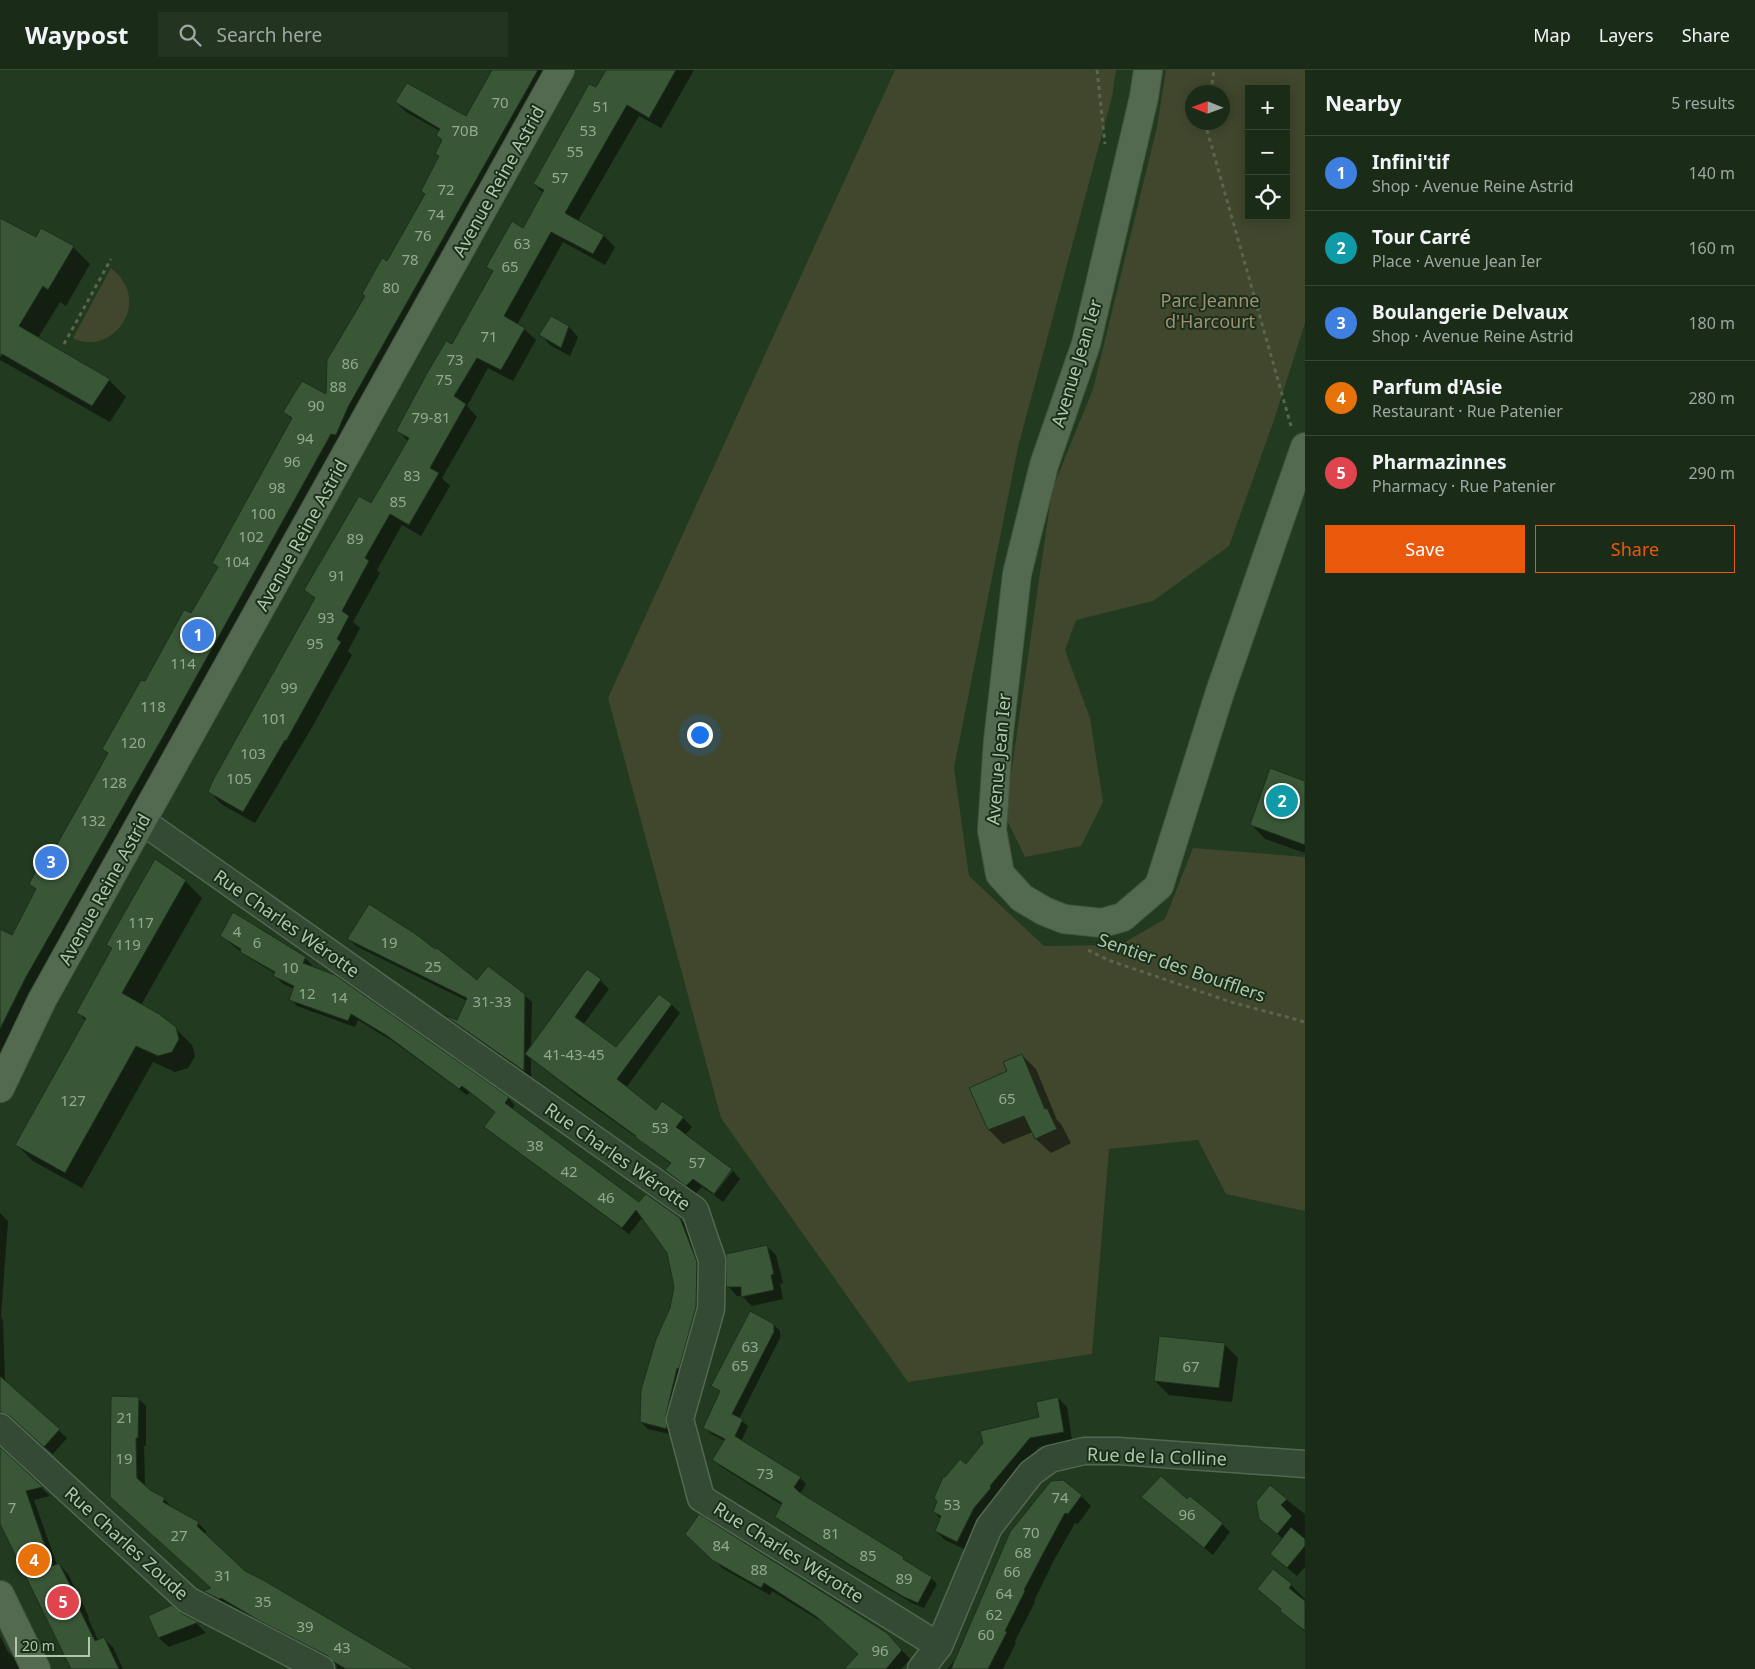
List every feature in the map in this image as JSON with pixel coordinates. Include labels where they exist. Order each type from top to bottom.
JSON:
[{"type":"main road","name":"Avenue Reine Astrid","points":[[0,1088],[42,1000],[560,70]]},
{"type":"main road","name":"Avenue Jean Ier","points":[[1148,70],[1144,97],[1086,344],[1044,464],[1017,574],[993,796],[992,830],[1000,874],[1022,898],[1044,911],[1064,919],[1102,923],[1123,918],[1159,886],[1220,692],[1303,454]]},
{"type":"main road","name":"Avenue Reine Astrid","points":[[0,1063],[42,1000]]},
{"type":"main road","points":[[0,1595],[36,1669]]},
{"type":"street","name":"Rue Charles Wérotte","points":[[142,821],[695,1210],[712,1260],[711,1309],[680,1419],[701,1498],[939,1646]]},
{"type":"street","name":"Rue Charles Zoude","points":[[0,1427],[188,1600],[321,1669]]},
{"type":"street","name":"Rue de la Colline","points":[[921,1669],[939,1646],[989,1527],[1031,1473],[1050,1459],[1084,1451],[1119,1451],[1305,1464]]},
{"type":"path","points":[[1097,70],[1106,158],[1125,178]]},
{"type":"path","points":[[1212,85],[1214,70]]},
{"type":"path","points":[[1207,130],[1303,454]]},
{"type":"path","points":[[64,344],[111,259]]},
{"type":"path","name":"Sentier des Boufflers","points":[[1064,919],[1075,943],[1108,960],[1231,1002],[1305,1022]]},
{"type":"green space","points":[[895,70],[1116,70],[1112,97],[1018,447],[954,768],[969,876],[1044,946],[1120,945],[1165,919],[1193,848],[1305,857],[1305,1211],[1226,1194],[1198,1140],[1109,1149],[1092,1354],[908,1382],[721,1118],[608,698]]},
{"type":"green space","name":"Parc Jeanne d'Harcourt","points":[[1166,70],[1305,70],[1305,323],[1274,420],[1229,546],[1153,601],[1076,620],[1065,650],[1090,718],[1103,802],[1081,846],[1025,857],[1005,816],[1052,490],[1093,389],[1157,127]]},
{"type":"green space","points":[[111,268],[124,282],[129,297],[128,311],[122,324],[113,334],[101,340],[87,342],[73,338]]},
{"type":"building","points":[[492,70],[538,70],[348,407],[336,435],[331,434],[164,735],[26,977],[0,1029],[0,929],[12,935],[36,889],[29,884],[42,860],[47,862],[108,753],[102,749],[141,680],[145,681],[184,610],[191,613],[218,567],[212,563],[292,418],[283,412],[302,381],[326,394],[327,360],[365,296],[362,294],[382,258],[387,261],[425,194],[421,191],[439,156],[435,154],[442,140],[436,135],[440,129],[395,102],[407,83],[466,116]]},
{"type":"building","points":[[606,70],[676,70],[649,118],[627,105],[565,213],[604,235],[593,254],[551,232],[504,316],[525,328],[501,370],[477,358],[454,396],[466,404],[430,468],[439,473],[409,525],[390,514],[365,558],[369,561],[342,611],[349,616],[337,639],[341,642],[286,741],[243,812],[208,792],[315,598],[304,590],[359,496],[371,503],[409,438],[396,431],[446,341],[452,344],[493,271],[486,267],[512,221],[523,228],[544,190],[533,184],[589,84],[596,87]]},
{"type":"building","points":[[0,218],[36,237],[41,228],[74,246],[48,290],[43,286],[19,326],[110,379],[92,406],[2,354],[0,357]]},
{"type":"building","points":[[551,316],[569,326],[561,348],[539,335]]},
{"type":"building","points":[[1270,768],[1305,781],[1305,845],[1250,825]]},
{"type":"building","points":[[155,859],[186,880],[122,993],[159,1014],[176,1027],[179,1039],[172,1052],[158,1056],[136,1046],[65,1173],[15,1145],[86,1018],[76,1013],[112,948],[106,945]]},
{"type":"building","points":[[369,904],[435,949],[437,948],[477,980],[488,966],[525,994],[524,1071],[444,1015],[457,1020],[467,998],[347,939]]},
{"type":"building","points":[[233,912],[306,957],[303,963],[335,975],[509,1097],[505,1103],[639,1202],[646,1194],[680,1218],[697,1262],[696,1307],[679,1369],[677,1368],[666,1415],[667,1429],[640,1422],[641,1390],[656,1339],[670,1308],[674,1287],[667,1253],[636,1210],[622,1228],[484,1127],[495,1112],[462,1086],[459,1089],[386,1035],[351,1014],[348,1021],[289,1000],[294,986],[273,976],[275,972],[240,952],[241,949],[220,936]]},
{"type":"building","points":[[587,969],[601,979],[575,1017],[616,1047],[659,994],[672,1004],[617,1079],[656,1110],[662,1101],[684,1117],[676,1127],[732,1169],[714,1194],[693,1179],[686,1186],[665,1170],[671,1163],[525,1054]]},
{"type":"building","points":[[1022,1054],[1045,1109],[1047,1108],[1057,1129],[1035,1139],[1024,1116],[988,1130],[969,1088],[1007,1071],[1003,1062]]},
{"type":"building","points":[[767,1245],[774,1274],[771,1275],[774,1290],[741,1297],[741,1287],[726,1287],[726,1254]]},
{"type":"building","points":[[750,1311],[774,1324],[774,1332],[732,1414],[743,1419],[735,1436],[801,1477],[794,1487],[799,1492],[904,1557],[903,1559],[932,1577],[918,1603],[904,1597],[850,1565],[775,1517],[782,1503],[712,1460],[725,1439],[703,1428],[720,1391],[711,1386]]},
{"type":"building","points":[[1159,1336],[1225,1343],[1219,1388],[1154,1381]]},
{"type":"building","points":[[0,1376],[60,1429],[44,1447],[10,1416],[0,1412]]},
{"type":"building","points":[[111,1396],[139,1397],[138,1438],[136,1438],[137,1478],[150,1490],[165,1498],[163,1502],[199,1522],[197,1526],[245,1571],[414,1669],[346,1669],[328,1656],[258,1620],[221,1598],[219,1599],[203,1591],[211,1588],[110,1497]]},
{"type":"building","points":[[1058,1397],[1064,1432],[1030,1438],[974,1508],[957,1542],[935,1531],[941,1516],[933,1512],[937,1501],[934,1498],[943,1477],[960,1459],[966,1464],[983,1443],[980,1431],[1039,1417],[1036,1402]]},
{"type":"building","points":[[0,1447],[43,1487],[26,1491],[52,1566],[59,1563],[81,1607],[79,1608],[95,1641],[104,1637],[119,1669],[71,1669],[0,1524]]},
{"type":"building","points":[[1161,1476],[1187,1499],[1190,1496],[1223,1523],[1204,1548],[1141,1497]]},
{"type":"building","points":[[1063,1480],[1082,1495],[1068,1514],[1065,1513],[1045,1550],[1024,1590],[1005,1631],[1007,1632],[988,1669],[951,1669],[1010,1532],[1051,1481]]},
{"type":"building","points":[[1270,1485],[1287,1499],[1281,1505],[1292,1516],[1277,1534],[1259,1519],[1256,1502]]},
{"type":"building","points":[[699,1514],[887,1633],[902,1650],[886,1669],[844,1669],[858,1654],[817,1617],[764,1583],[761,1588],[712,1560],[685,1534]]},
{"type":"building","points":[[1291,1527],[1305,1539],[1305,1546],[1287,1568],[1270,1554]]},
{"type":"building","points":[[1273,1569],[1292,1584],[1289,1588],[1305,1601],[1305,1631],[1257,1589]]},
{"type":"building","points":[[172,1605],[181,1613],[199,1622],[158,1638],[148,1616]]},
{"type":"place","name":"Infini'tif","points":[[198,635]]},
{"type":"place","name":"Tour Carré","points":[[1282,801]]},
{"type":"place","name":"Boulangerie Delvaux","points":[[51,862]]},
{"type":"place","name":"Parfum d'Asie","points":[[34,1560]]},
{"type":"place","name":"Pharmazinnes","points":[[63,1602]]}]
